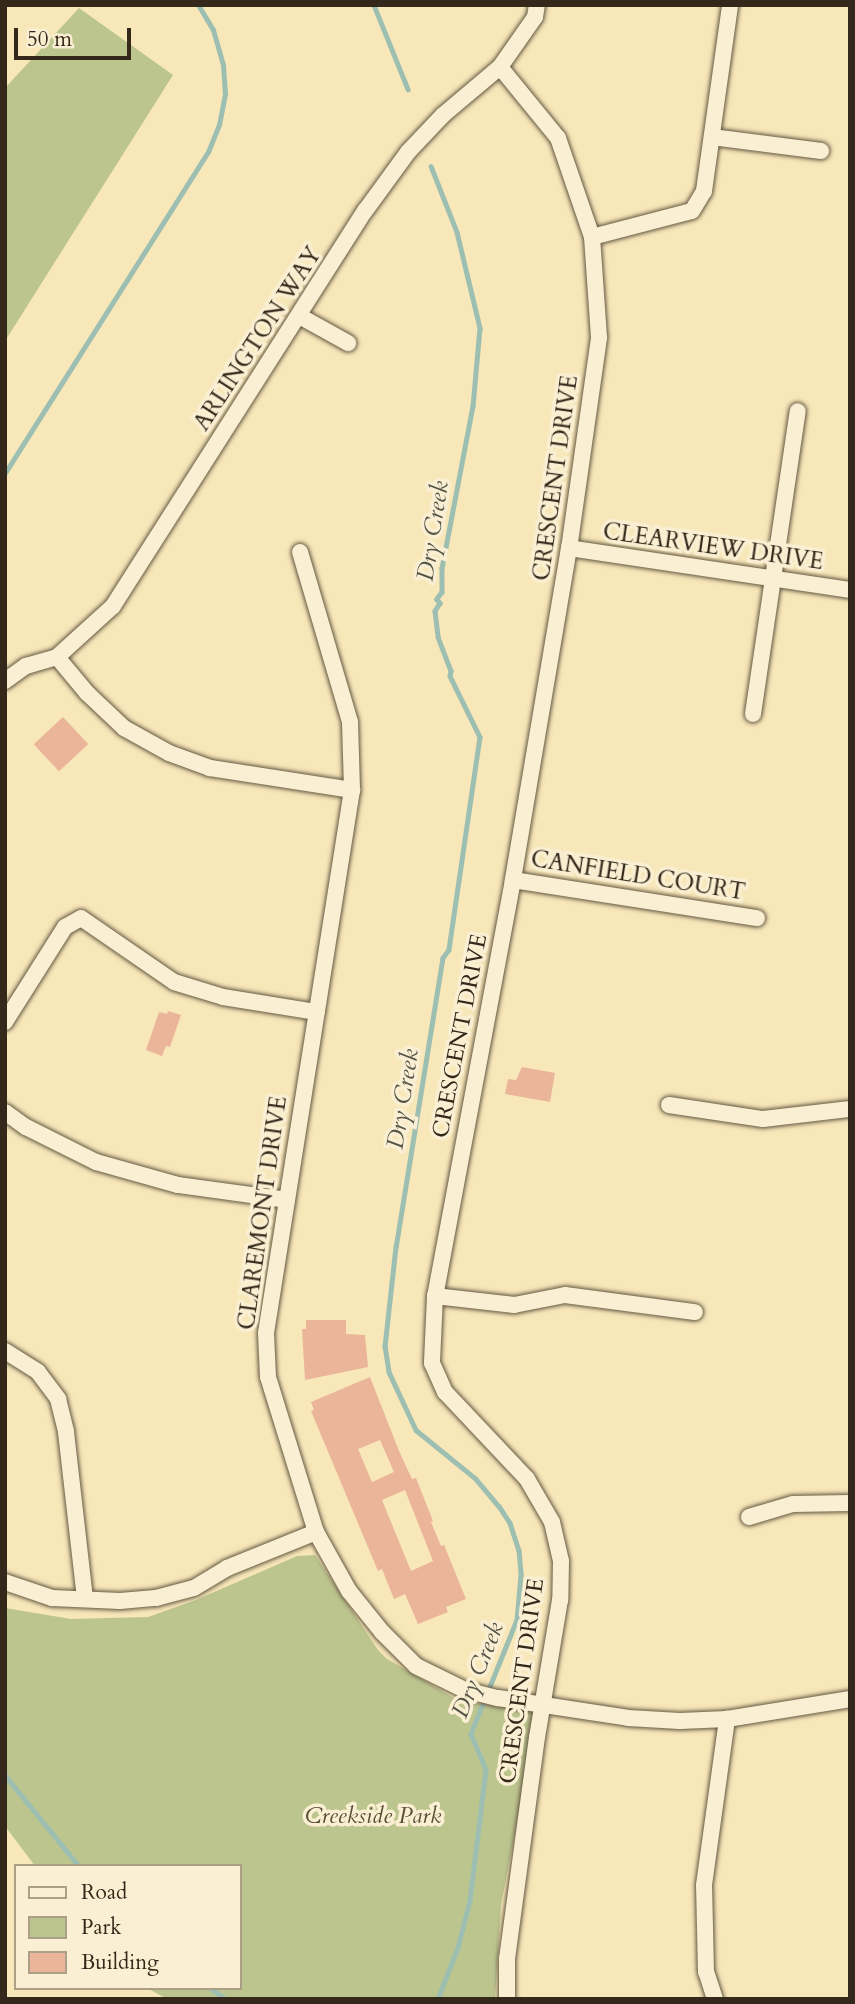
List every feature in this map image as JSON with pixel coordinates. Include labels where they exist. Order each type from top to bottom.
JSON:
[{"type":"street","name":"ARLINGTON WAY","points":[[5,681],[26,666],[57,657],[113,606],[301,317],[365,211],[408,152],[443,115],[500,67],[535,16],[537,5]]},
{"type":"street","points":[[592,237],[692,211],[704,191],[730,5]]},
{"type":"street","name":"CRESCENT DRIVE","points":[[500,67],[558,138],[592,237],[599,338],[569,548],[513,880],[435,1296],[432,1363],[445,1392],[527,1479],[552,1522],[561,1561],[561,1600],[543,1703],[507,1959],[506,1999]]},
{"type":"street","points":[[712,137],[821,151]]},
{"type":"street","points":[[301,317],[348,343]]},
{"type":"street","points":[[753,714],[798,411]]},
{"type":"street","name":"CLEARVIEW DRIVE","points":[[569,548],[850,590]]},
{"type":"street","name":"CLAREMONT DRIVE","points":[[300,552],[350,722],[352,790],[266,1334],[268,1377],[316,1532],[349,1591],[382,1632],[416,1666],[465,1690],[498,1698],[628,1718],[680,1721],[727,1719],[850,1699]]},
{"type":"street","points":[[57,657],[87,693],[124,728],[169,753],[209,768],[352,790]]},
{"type":"street","name":"CANFIELD COURT","points":[[513,880],[757,918]]},
{"type":"street","points":[[5,1022],[65,927],[81,918],[174,982],[223,997],[317,1012]]},
{"type":"street","points":[[669,1105],[763,1119],[850,1109]]},
{"type":"street","points":[[5,1112],[26,1127],[96,1161],[178,1185],[286,1200]]},
{"type":"street","points":[[435,1296],[514,1305],[565,1295],[695,1312]]},
{"type":"street","points":[[5,1351],[37,1372],[58,1399],[66,1432],[85,1599]]},
{"type":"street","points":[[749,1517],[793,1504],[850,1503]]},
{"type":"street","points":[[5,1581],[52,1598],[120,1601],[156,1598],[194,1588],[227,1568],[316,1532]]},
{"type":"street","points":[[715,1999],[706,1972],[704,1885],[727,1719]]},
{"type":"green space","points":[[79,8],[173,75],[5,341],[5,88]]},
{"type":"green space","name":"Creekside Park","points":[[315,1555],[378,1650],[387,1659],[459,1701],[538,1711],[501,1905],[495,1999],[167,1999],[151,1990],[242,1990],[242,1864],[34,1864],[5,1826],[5,1608],[71,1619],[148,1617],[196,1600],[297,1556]]},
{"type":"building","points":[[63,717],[88,744],[59,771],[34,744]]},
{"type":"building","points":[[168,1011],[181,1015],[170,1047],[166,1046],[162,1056],[146,1050],[159,1012],[167,1014]]},
{"type":"building","points":[[522,1067],[555,1073],[550,1102],[505,1094],[508,1079],[516,1080]]},
{"type":"building","points":[[306,1320],[346,1320],[346,1334],[365,1335],[368,1367],[305,1380],[302,1329],[306,1329]]},
{"type":"building","points":[[370,1377],[399,1451],[412,1479],[416,1478],[433,1521],[431,1522],[441,1546],[444,1545],[466,1599],[446,1607],[448,1612],[418,1624],[405,1594],[394,1599],[382,1569],[378,1571],[311,1411],[314,1410],[311,1402]],"holes":[[[380,1440],[394,1472],[372,1482],[358,1449]],[[405,1490],[433,1561],[411,1571],[382,1500]]]},
{"type":"waterway","points":[[5,473],[208,152],[219,125],[225,94],[223,65],[213,30],[198,5]]},
{"type":"waterway","name":"Dry Creek","points":[[374,5],[408,89]]},
{"type":"waterway","name":"Dry Creek","points":[[431,166],[457,232],[480,328],[473,406],[442,568],[442,592],[437,599],[440,603],[435,611],[438,637],[451,671],[450,676],[480,737],[449,950],[443,958],[396,1247],[385,1346],[389,1372],[416,1430],[476,1479],[510,1523],[519,1550],[521,1575],[517,1620],[471,1734],[486,1770],[470,1901],[458,1948],[438,1999]]},
{"type":"waterway","points":[[5,1775],[77,1864]]},
{"type":"waterway","points":[[213,1990],[226,1999]]}]
